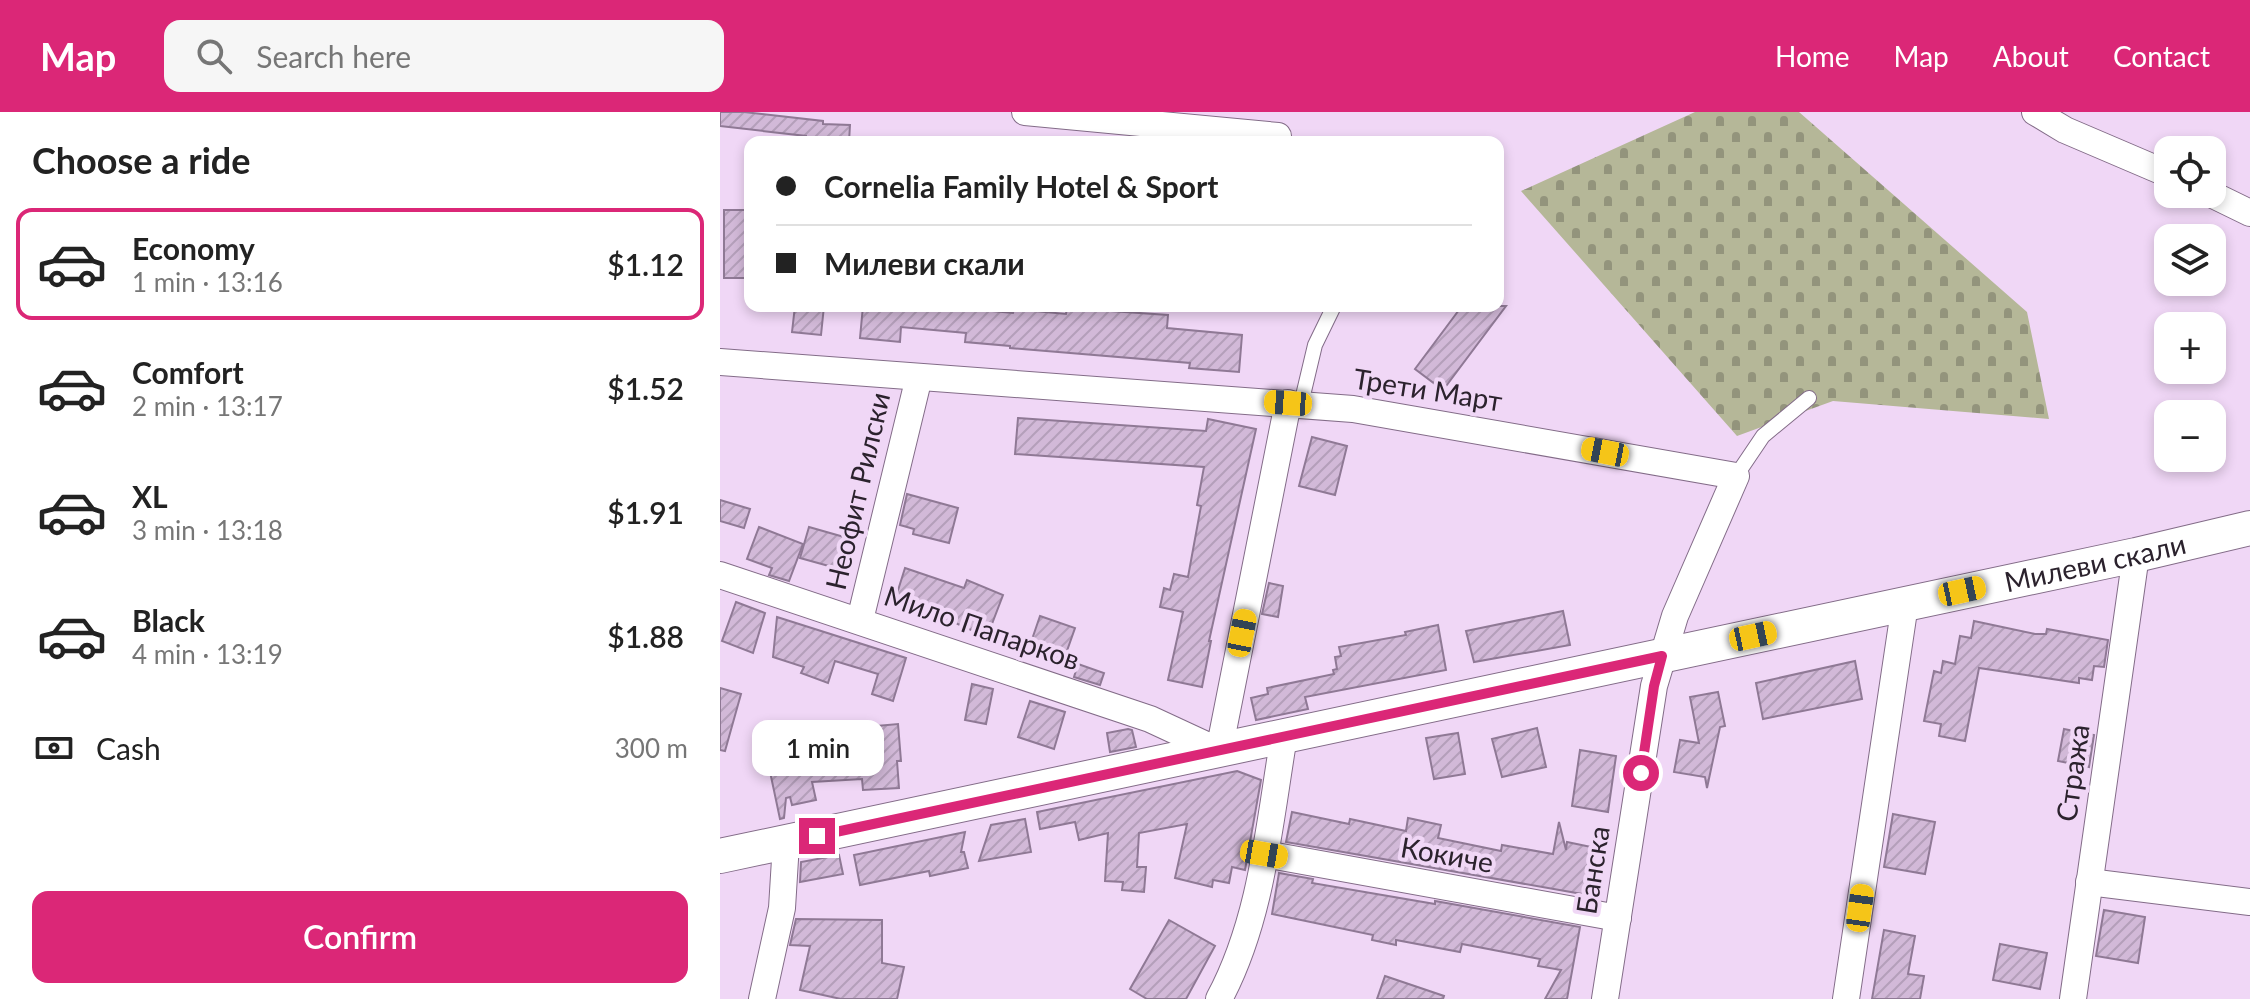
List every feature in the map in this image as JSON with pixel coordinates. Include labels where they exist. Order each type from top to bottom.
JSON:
[{"type":"street","points":[[1025,112],[1255,136]]},
{"type":"street","points":[[2035,112],[2065,130],[2154,168]]},
{"type":"street","points":[[2226,201],[2250,213]]},
{"type":"street","name":"Трети Март","points":[[720,362],[1353,409],[1736,476]]},
{"type":"street","name":"Неофит Рилски","points":[[860,620],[919,377]]},
{"type":"street","points":[[1219,751],[1295,403]]},
{"type":"street","points":[[1662,656],[1675,616],[1736,476]]},
{"type":"street","name":"Милеви скали","points":[[720,856],[2136,555],[2250,528]]},
{"type":"street","name":"Стража","points":[[2073,999],[2136,555]]},
{"type":"street","name":"Мило Папарков","points":[[720,575],[1150,719],[1219,751]]},
{"type":"street","points":[[1846,999],[1905,604]]},
{"type":"street","name":"Банска","points":[[1605,999],[1654,686],[1662,656]]},
{"type":"street","points":[[1219,999],[1246,942],[1284,736]]},
{"type":"street","points":[[762,999],[782,908],[786,843]]},
{"type":"street","name":"Кокиче","points":[[1264,854],[1618,918]]},
{"type":"street","points":[[2089,882],[2250,902]]},
{"type":"lane","points":[[1295,403],[1315,345],[1331,312]]},
{"type":"lane","points":[[1736,476],[1763,436],[1809,398]]},
{"type":"green space","points":[[1695,112],[1799,112],[2027,312],[2049,419],[1833,401],[1737,436],[1521,191]]},
{"type":"building","points":[[720,112],[850,125],[849,136],[806,136],[720,126]]},
{"type":"building","points":[[724,210],[744,210],[744,278],[724,278]]},
{"type":"building","points":[[794,312],[823,312],[821,335],[792,332]]},
{"type":"building","points":[[862,312],[1125,312],[1168,315],[1167,328],[1242,335],[1239,372],[1189,368],[1190,363],[1010,348],[965,342],[966,333],[901,327],[900,342],[860,338]]},
{"type":"building","points":[[1458,312],[1502,312],[1443,390],[1415,369]]},
{"type":"building","points":[[1018,418],[1206,431],[1208,419],[1256,429],[1209,641],[1202,687],[1168,680],[1183,612],[1160,607],[1164,588],[1170,590],[1174,574],[1188,577],[1201,506],[1197,505],[1204,467],[1015,454]]},
{"type":"building","points":[[1312,437],[1347,446],[1335,495],[1299,486]]},
{"type":"building","points":[[907,494],[958,508],[949,543],[913,534],[914,529],[900,525]]},
{"type":"building","points":[[720,500],[750,509],[744,528],[720,521]]},
{"type":"building","points":[[759,527],[803,544],[789,581],[769,575],[772,568],[747,559]]},
{"type":"building","points":[[809,527],[844,537],[836,568],[800,558]]},
{"type":"building","points":[[905,568],[964,588],[967,580],[1003,595],[987,637],[951,621],[894,603]]},
{"type":"building","points":[[1269,583],[1283,586],[1278,617],[1262,614]]},
{"type":"building","points":[[736,602],[765,613],[753,653],[722,641]]},
{"type":"building","points":[[1563,611],[1570,645],[1474,662],[1466,631]]},
{"type":"building","points":[[1040,616],[1075,628],[1063,662],[1028,651]]},
{"type":"building","points":[[777,617],[906,658],[893,701],[872,694],[878,674],[835,661],[828,683],[801,673],[804,667],[773,657]]},
{"type":"building","points":[[1974,621],[2035,634],[2046,634],[2047,629],[2108,640],[2104,667],[2094,666],[2092,680],[2079,678],[2079,683],[1979,668],[1965,741],[1939,736],[1941,724],[1924,721],[1934,671],[1941,673],[1943,661],[1955,664],[1960,636],[1971,638]]},
{"type":"building","points":[[1438,625],[1446,670],[1305,697],[1308,709],[1256,720],[1251,698],[1268,694],[1267,688],[1334,674],[1333,670],[1337,669],[1335,657],[1341,656],[1339,647],[1406,635],[1405,632]]},
{"type":"building","points":[[1855,661],[1862,699],[1763,719],[1756,683]]},
{"type":"building","points":[[1078,664],[1104,673],[1100,685],[1074,677]]},
{"type":"building","points":[[972,684],[993,689],[986,724],[965,720]]},
{"type":"building","points":[[720,688],[741,694],[725,751],[720,750]]},
{"type":"building","points":[[1718,692],[1725,726],[1720,727],[1707,788],[1705,777],[1674,772],[1680,740],[1699,743],[1690,697]]},
{"type":"building","points":[[1030,701],[1065,712],[1054,749],[1018,737]]},
{"type":"building","points":[[767,722],[793,725],[789,772],[838,761],[836,732],[898,724],[901,761],[897,761],[899,788],[863,790],[862,779],[812,782],[816,800],[792,805],[790,797],[786,798],[784,818],[780,819],[765,748]]},
{"type":"building","points":[[1537,728],[1546,767],[1502,777],[1492,739]]},
{"type":"building","points":[[2064,729],[2094,735],[2089,767],[2058,761]]},
{"type":"building","points":[[1132,730],[1136,747],[1110,752],[1107,733]]},
{"type":"building","points":[[1458,733],[1465,774],[1434,779],[1426,738]]},
{"type":"building","points":[[1580,750],[1616,756],[1608,812],[1572,806]]},
{"type":"building","points":[[1237,771],[1261,780],[1245,870],[1232,867],[1229,883],[1213,880],[1212,887],[1175,878],[1187,824],[1139,833],[1137,867],[1146,867],[1144,892],[1122,890],[1123,882],[1105,881],[1108,833],[1079,840],[1075,822],[1040,829],[1037,812]]},
{"type":"building","points":[[1292,812],[1349,824],[1350,819],[1406,831],[1408,818],[1441,825],[1438,838],[1501,851],[1502,845],[1553,854],[1559,822],[1566,850],[1567,842],[1596,848],[1588,895],[1286,842]]},
{"type":"building","points":[[1893,814],[1935,822],[1925,874],[1884,867]]},
{"type":"building","points":[[1025,819],[1031,852],[979,861],[991,825]]},
{"type":"building","points":[[965,832],[961,852],[964,852],[968,868],[930,876],[929,871],[860,885],[854,855]]},
{"type":"building","points":[[839,855],[843,874],[800,882],[801,862]]},
{"type":"building","points":[[1279,873],[1313,879],[1312,883],[1580,927],[1567,999],[1545,999],[1561,970],[1538,966],[1540,959],[1462,944],[1460,952],[1396,940],[1396,945],[1372,940],[1373,935],[1272,914]]},
{"type":"building","points":[[2104,910],[2145,917],[2138,963],[2096,956]]},
{"type":"building","points":[[796,919],[882,920],[882,963],[904,967],[897,999],[841,999],[800,990],[810,946],[790,945]]},
{"type":"building","points":[[1169,920],[1215,946],[1186,999],[1147,999],[1130,989]]},
{"type":"building","points":[[1884,930],[1915,936],[1908,974],[1924,976],[1920,999],[1872,999]]},
{"type":"building","points":[[2000,944],[2047,953],[2040,989],[1993,980]]},
{"type":"building","points":[[1385,976],[1444,996],[1443,999],[1377,999]]},
{"type":"route","points":[[817,836],[1662,656],[1654,686],[1641,773]]}]
